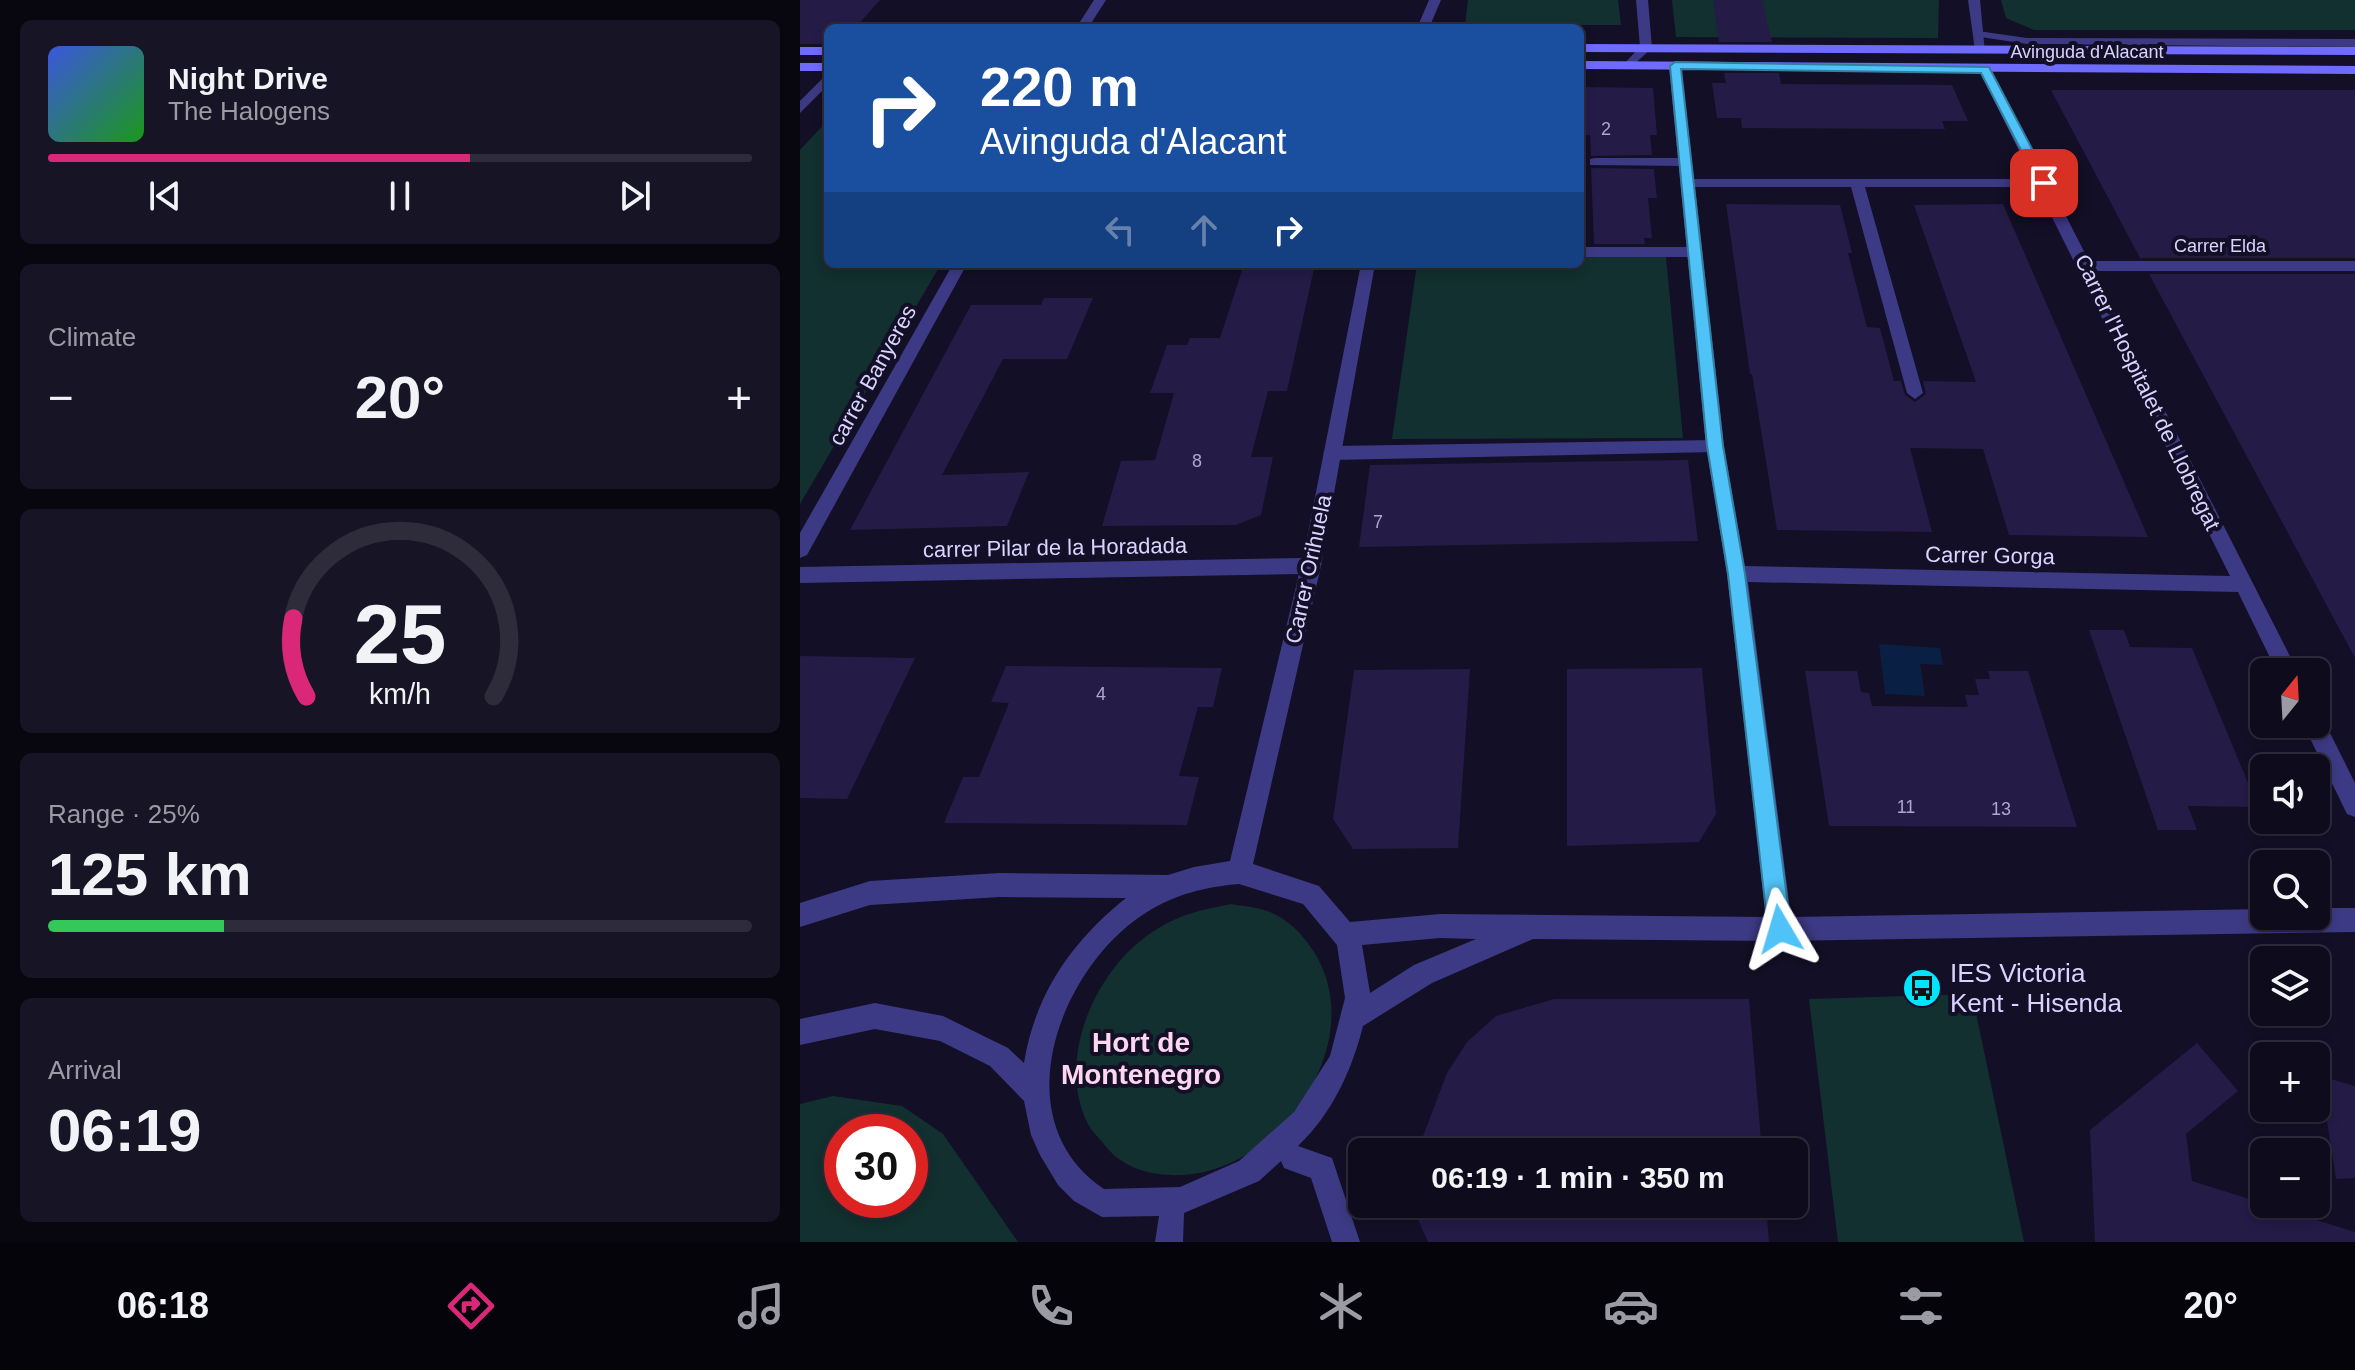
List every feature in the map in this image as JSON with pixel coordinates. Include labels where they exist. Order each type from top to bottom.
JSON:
[{"type":"main road","name":"Avinguda d'Alacant","points":[[1584,48],[2355,51]]},
{"type":"main road","points":[[800,51],[824,51]]},
{"type":"main road","name":"Avinguda d'Alacant","points":[[1584,65],[2355,70]]},
{"type":"main road","points":[[800,67],[824,67]]},
{"type":"street","points":[[1085,24],[1100,0]]},
{"type":"street","points":[[1425,24],[1435,0]]},
{"type":"street","points":[[1629,65],[1646,48],[1642,0]]},
{"type":"street","points":[[1974,0],[1981,50]]},
{"type":"street","points":[[1978,34],[2027,41],[2355,43]]},
{"type":"street","points":[[1675,66],[1715,446],[1737,574],[1780,929]]},
{"type":"street","name":"Carrer l'Hospitalet de Llobregat","points":[[1985,70],[2281,658]]},
{"type":"street","points":[[800,109],[824,82]]},
{"type":"street","points":[[1595,162],[1684,162]]},
{"type":"street","points":[[1689,183],[2044,183]]},
{"type":"street","points":[[1857,183],[1915,393]]},
{"type":"street","points":[[1584,252],[1696,252]]},
{"type":"street","name":"Carrer Elda","points":[[2085,266],[2355,266]]},
{"type":"street","name":"carrer Banyeres","points":[[800,550],[958,268]]},
{"type":"street","name":"Carrer Orihuela","points":[[1239,872],[1311,566],[1367,268]]},
{"type":"street","points":[[1332,453],[1715,446]]},
{"type":"street","name":"carrer Pilar de la Horadada","points":[[800,575],[1311,566]]},
{"type":"street","name":"Carrer Gorga","points":[[1737,574],[2243,584]]},
{"type":"street","points":[[2321,738],[2355,806]]},
{"type":"street","points":[[1239,872],[1266,876],[1304,893],[1326,912],[1342,935],[1356,977],[1358,1015],[1351,1062],[1336,1100],[1294,1158],[1270,1178],[1226,1204],[1170,1230],[1148,1217],[1121,1211],[1094,1199],[1069,1177],[1051,1150],[1041,1123],[1037,1095],[1039,1052],[1061,987],[1108,926],[1132,907],[1169,886],[1213,874],[1239,872]]},
{"type":"street","points":[[800,915],[870,893],[1000,885],[1169,886]]},
{"type":"street","points":[[1342,935],[1440,926],[1780,929],[2355,920]]},
{"type":"street","points":[[1358,1015],[1423,974],[1538,925]]},
{"type":"street","points":[[800,1032],[875,1016],[943,1029],[999,1057],[1037,1095]]},
{"type":"street","points":[[1294,1158],[1322,1168],[1346,1242]]},
{"type":"green space","points":[[1468,0],[1618,0],[1621,25],[1584,24],[1465,24]]},
{"type":"green space","points":[[1672,0],[1939,0],[1938,38],[1676,37]]},
{"type":"green space","points":[[2001,0],[2355,0],[2355,30],[2034,30],[2006,18]]},
{"type":"green space","points":[[824,124],[824,268],[939,268],[800,504],[800,150]]},
{"type":"green space","points":[[1584,257],[1666,257],[1683,438],[1392,439],[1416,268],[1584,268]]},
{"type":"green space","points":[[1231,904],[1263,910],[1280,917],[1312,949],[1328,986],[1331,1024],[1322,1063],[1304,1099],[1277,1131],[1245,1155],[1209,1171],[1170,1175],[1151,1173],[1124,1163],[1109,1151],[1089,1126],[1079,1098],[1076,1071],[1079,1043],[1100,989],[1136,945],[1175,919]]},
{"type":"green space","points":[[1972,994],[2024,1242],[1838,1242],[1809,999]]},
{"type":"green space","points":[[833,1096],[902,1106],[914,1114],[824,1114],[824,1218],[928,1218],[928,1124],[943,1134],[1018,1242],[800,1242],[800,1104]]},
{"type":"water","points":[[1879,644],[1940,648],[1943,665],[1920,664],[1925,696],[1885,694]]},
{"type":"building","points":[[800,0],[880,0],[859,24],[824,24],[824,44],[800,44]]},
{"type":"building","points":[[1713,0],[1762,0],[1772,42],[1719,42]]},
{"type":"building","points":[[1724,73],[1779,73],[1781,84],[1952,85],[1968,121],[1942,121],[1945,129],[1742,128],[1741,118],[1717,118],[1712,83],[1726,83]]},
{"type":"building","points":[[1584,87],[1653,88],[1657,135],[1650,135],[1652,155],[1591,156],[1590,135],[1584,135]]},
{"type":"building","points":[[2051,90],[2355,90],[2355,258],[2140,258]]},
{"type":"building","points":[[1591,168],[1654,169],[1657,198],[1648,198],[1652,238],[1644,238],[1645,244],[1594,244]]},
{"type":"building","points":[[1726,204],[1840,205],[1852,253],[1848,253],[1867,327],[1880,328],[1894,381],[1901,381],[1905,395],[1915,402],[1926,394],[1923,381],[1976,382],[1914,205],[2003,204],[2148,537],[2009,535],[1983,449],[1910,448],[1932,532],[1777,530],[1750,374]]},
{"type":"building","points":[[1243,268],[1314,268],[1287,391],[1268,391],[1251,457],[1273,457],[1261,515],[1236,525],[1102,526],[1121,461],[1155,460],[1174,393],[1150,393],[1167,345],[1187,345],[1190,338],[1220,338]]},
{"type":"building","points":[[2149,274],[2355,274],[2355,658]]},
{"type":"building","points":[[1044,298],[1093,298],[1067,359],[1003,359],[942,475],[1029,472],[1007,526],[850,530],[971,305],[1041,305]]},
{"type":"building","points":[[1688,460],[1698,541],[1359,547],[1370,465]]},
{"type":"building","points":[[2089,630],[2124,630],[2130,647],[2192,648],[2250,788],[2250,807],[2188,806],[2197,830],[2158,830]]},
{"type":"building","points":[[800,656],[915,658],[847,799],[800,798]]},
{"type":"building","points":[[1006,666],[1222,668],[1213,707],[1198,707],[1179,776],[1199,777],[1187,825],[944,823],[963,777],[979,777],[1009,703],[991,702]]},
{"type":"building","points":[[1702,668],[1716,814],[1699,842],[1567,846],[1567,669]]},
{"type":"building","points":[[1470,669],[1458,848],[1353,849],[1333,819],[1354,670]]},
{"type":"building","points":[[1805,671],[1857,671],[1861,692],[1869,693],[1872,706],[1968,707],[1965,695],[1979,695],[1975,679],[1990,679],[1988,671],[2028,671],[2077,827],[1829,826]]},
{"type":"building","points":[[1554,999],[1749,999],[1761,1138],[1422,1138],[1447,1073],[1467,1042],[1496,1016]]},
{"type":"building","points":[[2197,1043],[2238,1091],[2186,1134],[2192,1181],[2250,1199],[2250,1218],[2310,1218],[2355,1232],[2355,1242],[2095,1242],[2090,1130]]},
{"type":"building","points":[[2330,1079],[2355,1086],[2355,1178],[2336,1179],[2327,1122],[2330,1122]]},
{"type":"building","points":[[1417,1218],[1767,1218],[1769,1242],[1428,1242]]},
{"type":"place","name":"IES Victoria Kent - Hisenda","points":[[1922,988]]},
{"type":"district","name":"Hort de Montenegro","points":[[1141,1058]]},
{"type":"route","points":[[1780,929],[1737,574],[1715,446],[1675,66],[1985,70],[2044,183]]}]
